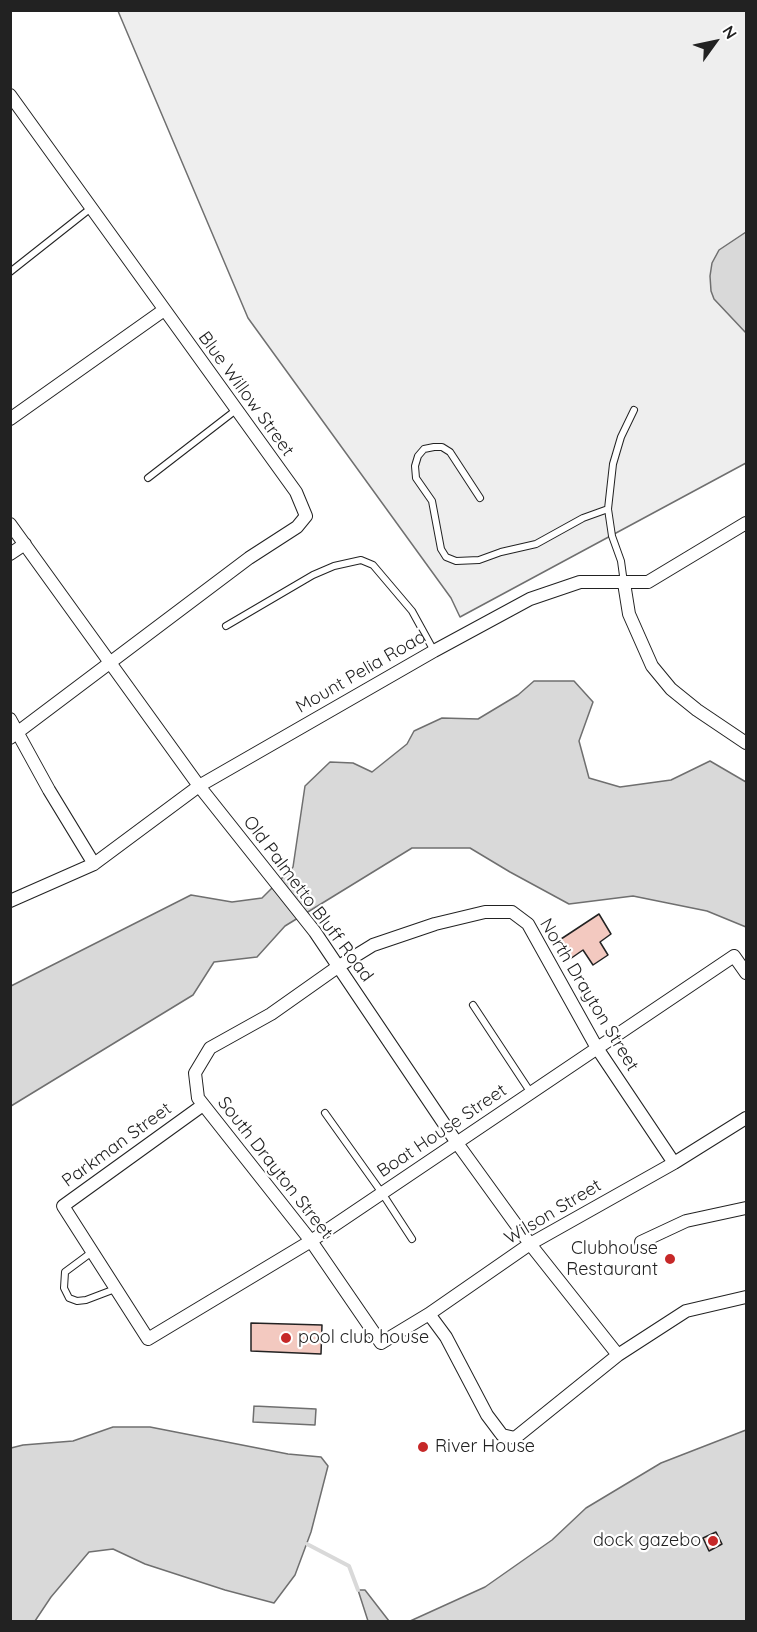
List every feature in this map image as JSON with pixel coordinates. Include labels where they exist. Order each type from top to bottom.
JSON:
[{"type":"street","name":"Blue Willow Street","points":[[12,102],[92,207],[296,492],[306,516],[297,527],[249,558],[110,662]]},
{"type":"street","points":[[10,419],[164,310]]},
{"type":"street","name":"Mount Pelia Road","points":[[10,901],[94,864],[198,786],[434,651],[530,599],[580,582],[648,582],[747,523]]},
{"type":"street","name":"Old Palmetto Bluff Road","points":[[10,524],[198,786],[315,932],[457,1143],[530,1244],[618,1355]]},
{"type":"street","points":[[10,554],[25,544]]},
{"type":"street","points":[[624,583],[629,614],[652,666],[671,689],[697,710],[747,743]]},
{"type":"street","points":[[15,735],[110,662]]},
{"type":"street","points":[[10,718],[15,735],[94,864]]},
{"type":"street","name":"North Drayton Street","points":[[339,966],[373,945],[435,924],[485,912],[512,912],[528,924],[597,1048],[674,1163]]},
{"type":"street","name":"Boat House Street","points":[[148,1339],[311,1241],[734,956],[747,973]]},
{"type":"street","name":"South Drayton Street","points":[[339,966],[271,1014],[210,1048],[195,1073],[198,1098],[311,1241],[381,1343]]},
{"type":"street","name":"Parkman Street","points":[[148,1339],[63,1206],[203,1105]]},
{"type":"street","name":"Wilson Street","points":[[381,1343],[429,1314],[530,1244],[674,1163],[747,1118]]},
{"type":"street","points":[[641,1242],[686,1221],[747,1208]]},
{"type":"street","points":[[429,1314],[447,1337],[487,1415],[502,1435],[515,1438],[618,1355],[686,1311],[747,1298]]},
{"type":"lane","points":[[10,272],[92,207]]},
{"type":"lane","points":[[147,478],[236,410]]},
{"type":"lane","points":[[624,583],[608,509],[613,464],[621,437],[634,410]]},
{"type":"lane","points":[[480,498],[450,452],[442,447],[434,447],[424,449],[418,456],[415,466],[416,478],[432,501],[441,549],[446,556],[456,561],[479,560],[536,544],[583,518],[608,509]]},
{"type":"lane","points":[[226,626],[312,575],[334,566],[361,560],[373,565],[412,611],[434,651]]},
{"type":"lane","points":[[473,1005],[531,1093]]},
{"type":"lane","points":[[325,1113],[412,1239]]},
{"type":"lane","points":[[92,1252],[65,1272],[64,1288],[69,1298],[77,1301],[86,1300],[116,1289]]},
{"type":"shaded area","points":[[118,11],[746,11],[746,463],[460,617],[451,598],[248,318]]},
{"type":"shaded area","points":[[746,232],[746,333],[714,299],[710,276],[712,263],[719,250]]},
{"type":"shaded area","points":[[534,681],[574,681],[593,702],[579,741],[589,778],[620,787],[671,780],[710,761],[746,782],[746,927],[707,911],[633,896],[569,904],[470,848],[412,848],[285,926],[257,957],[214,962],[193,995],[11,1106],[11,986],[191,895],[232,902],[262,898],[293,867],[305,786],[330,762],[353,763],[372,772],[407,744],[414,731],[442,718],[478,719],[518,695]]},
{"type":"shaded area","points":[[254,1406],[316,1409],[315,1425],[253,1422]]},
{"type":"shaded area","points":[[113,1427],[150,1427],[288,1454],[321,1457],[328,1466],[311,1532],[295,1575],[274,1603],[145,1564],[113,1549],[89,1552],[51,1597],[35,1621],[11,1621],[11,1448],[73,1441]]},
{"type":"shaded area","points":[[746,1430],[746,1621],[408,1622],[485,1587],[552,1540],[586,1508],[661,1463]]},
{"type":"shaded area","points":[[358,1590],[365,1590],[389,1621],[368,1621]]},
{"type":"building","points":[[599,914],[611,934],[600,942],[608,955],[593,965],[583,950],[570,959],[558,941]]},
{"type":"building","name":"pool club house","points":[[251,1323],[322,1325],[321,1354],[251,1351]]},
{"type":"building","name":"dock gazebo","points":[[716,1532],[722,1544],[709,1551],[703,1538]]},
{"type":"waterway","points":[[307,1544],[349,1566],[358,1590]]},
{"type":"place","name":"Clubhouse Restaurant","points":[[670,1259]]},
{"type":"place","name":"pool club house","points":[[286,1338]]},
{"type":"place","name":"River House","points":[[423,1447]]},
{"type":"place","name":"dock gazebo","points":[[713,1541]]}]
